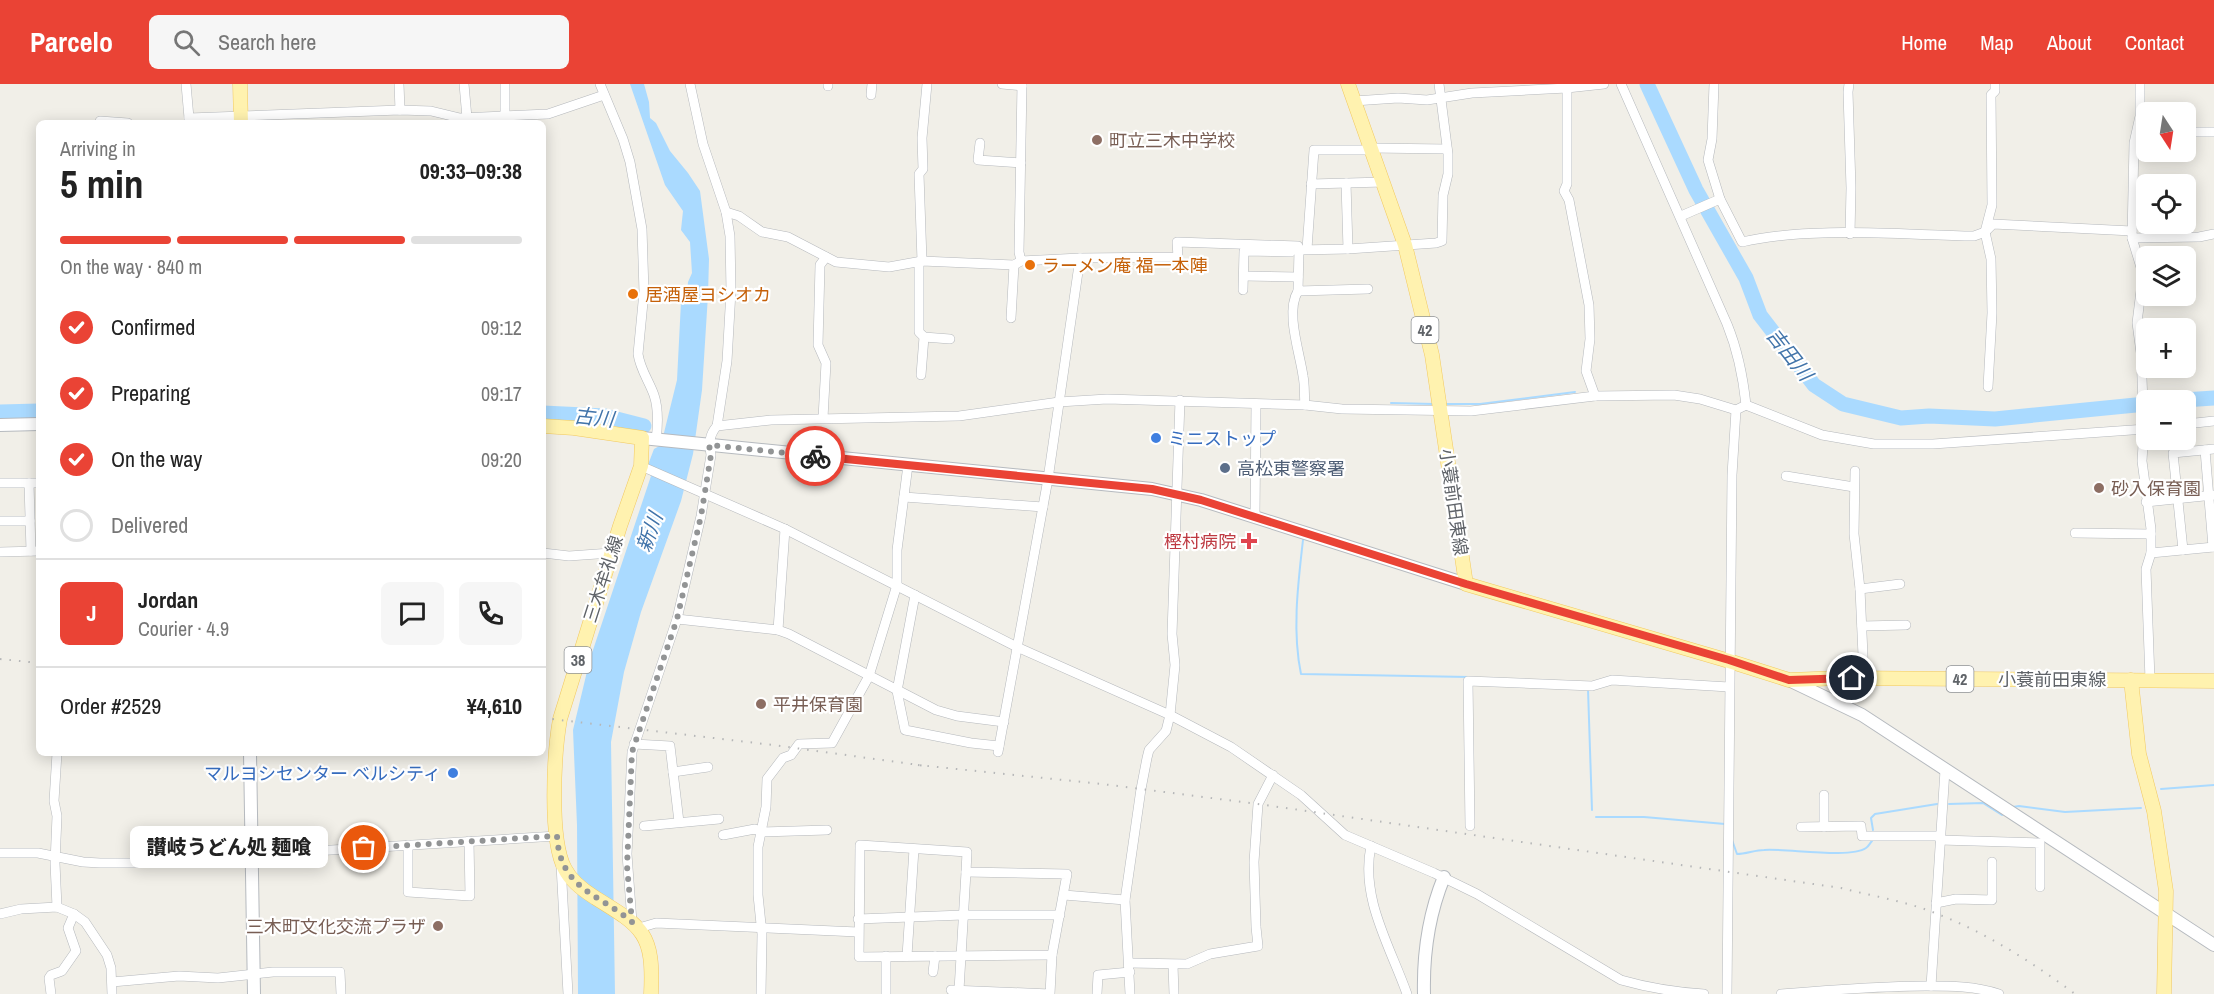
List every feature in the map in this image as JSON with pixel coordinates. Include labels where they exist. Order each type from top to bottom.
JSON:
[{"type":"main road","points":[[240,84],[241,120]]},
{"type":"main road","name":"小蓑前田東線","points":[[1348,84],[1405,245],[1431,355],[1466,584],[1729,660],[1789,680],[1864,678],[2131,680],[2139,754],[2161,849],[2166,891],[2164,994]]},
{"type":"main road","points":[[546,426],[652,439]]},
{"type":"main road","name":"三木牟礼線","points":[[651,994],[649,945],[636,925],[576,884],[565,870],[557,836],[555,749],[560,720],[611,553],[644,467],[652,439]]},
{"type":"main road","points":[[2131,680],[2214,681]]},
{"type":"street","points":[[186,84],[189,120],[241,120],[400,110],[431,111],[460,118],[548,114],[604,95]]},
{"type":"street","points":[[399,84],[400,110]]},
{"type":"street","points":[[465,84],[467,118]]},
{"type":"street","points":[[505,84],[505,115]]},
{"type":"street","points":[[600,84],[623,139],[639,205],[645,276],[638,354],[639,363],[655,397],[658,420],[652,439],[1152,489],[1201,500],[1466,584]]},
{"type":"street","points":[[690,84],[703,144],[726,212],[730,236],[731,291],[727,362],[717,426],[711,434],[709,445],[711,455],[705,494],[677,619],[634,744],[627,854],[636,925],[656,923],[858,932]]},
{"type":"street","points":[[871,95],[872,84]]},
{"type":"street","points":[[927,84],[922,138],[924,170],[919,174],[919,332],[924,337],[950,339]]},
{"type":"street","points":[[1002,84],[1022,85],[1019,252],[1011,318]]},
{"type":"street","points":[[1243,290],[1244,251],[1348,249],[1442,241],[1443,195],[1448,174],[1438,84]]},
{"type":"street","points":[[1354,101],[1440,98],[1472,93],[1604,84]]},
{"type":"street","points":[[1615,84],[1626,95]]},
{"type":"street","points":[[1621,84],[1681,216],[1736,346],[1746,405]]},
{"type":"street","points":[[1714,84],[1712,139],[1708,160],[1720,199],[1742,242],[1773,235],[1974,236],[1993,224],[2132,235],[2199,237],[2214,234]]},
{"type":"street","points":[[1849,84],[1850,234]]},
{"type":"street","points":[[1988,387],[1992,302],[1990,245],[1985,231],[1992,205],[1990,120],[1991,95],[1995,91],[1995,84]]},
{"type":"street","points":[[2140,84],[2140,102]]},
{"type":"street","points":[[1567,88],[1567,184],[1564,191],[1569,200],[1589,305],[1590,339],[1586,371],[1595,396]]},
{"type":"street","points":[[2196,132],[2214,132]]},
{"type":"street","points":[[2136,139],[2134,143],[2132,235],[2143,274],[2137,323],[2142,390]]},
{"type":"street","points":[[980,143],[978,160],[1022,163]]},
{"type":"street","points":[[1305,405],[1303,376],[1294,331],[1294,297],[1298,291],[1314,150],[1447,149]]},
{"type":"street","points":[[1311,184],[1383,182]]},
{"type":"street","points":[[1346,183],[1348,249]]},
{"type":"street","points":[[1681,216],[1720,199]]},
{"type":"street","points":[[726,212],[739,216],[762,232],[788,237],[836,262],[889,267],[920,261],[1018,263],[1080,258],[1178,257],[1177,242],[1298,246],[1301,250]]},
{"type":"street","points":[[823,418],[826,363],[818,345],[820,265],[826,257]]},
{"type":"street","points":[[915,595],[897,691],[905,730],[999,749],[1048,479],[1080,258]]},
{"type":"street","points":[[1244,276],[1298,278]]},
{"type":"street","points":[[1298,291],[1368,289]]},
{"type":"street","points":[[921,375],[924,337]]},
{"type":"street","points":[[717,426],[771,420],[823,418],[959,417],[1059,402],[1107,399],[1305,405],[1342,409],[1471,411],[1595,396],[1674,395],[1700,399],[1736,410],[1746,405],[1822,435],[1874,444],[1932,444],[2136,430]]},
{"type":"street","points":[[1130,994],[1125,900],[1147,758],[1149,750],[1166,731],[1170,715],[1175,665],[1172,634],[1180,400]]},
{"type":"street","points":[[1255,518],[1256,404]]},
{"type":"street","points":[[1727,994],[1729,660],[1733,539],[1732,476],[1736,410]]},
{"type":"street","points":[[2196,423],[2214,421]]},
{"type":"street","points":[[0,425],[36,424]]},
{"type":"street","points":[[2151,553],[2183,550],[2213,547],[2209,449],[2173,453],[2183,550]]},
{"type":"street","points":[[2143,450],[2146,502],[2151,534],[2151,553],[2146,569],[2150,680]]},
{"type":"street","points":[[761,994],[758,847],[766,807],[767,779],[783,758],[791,754],[799,744],[832,743],[869,676],[897,585],[897,550],[908,465]]},
{"type":"street","points":[[644,467],[785,529],[1017,647],[1170,715],[1232,747],[1301,795],[1345,835],[1477,894],[1621,980],[1673,992],[1704,994]]},
{"type":"street","points":[[1855,471],[1854,534],[1860,589],[1864,678]]},
{"type":"street","points":[[1786,476],[1854,487]]},
{"type":"street","points":[[0,483],[34,483],[30,521],[35,551],[0,552]]},
{"type":"street","points":[[2146,502],[2212,495]]},
{"type":"street","points":[[904,497],[1042,507]]},
{"type":"street","points":[[0,521],[30,521]]},
{"type":"street","points":[[778,630],[785,529]]},
{"type":"street","points":[[2075,533],[2151,534]]},
{"type":"street","points":[[546,553],[569,556],[611,553]]},
{"type":"street","points":[[1860,589],[1900,584]]},
{"type":"street","points":[[677,619],[778,630],[936,710],[957,716],[1004,722]]},
{"type":"street","points":[[1862,626],[1906,625]]},
{"type":"street","points":[[1470,826],[1468,681],[1592,686],[1612,680],[1729,687]]},
{"type":"street","points":[[1789,680],[1862,715],[2042,839],[2214,945]]},
{"type":"street","points":[[634,744],[670,746],[679,822]]},
{"type":"street","points":[[57,756],[54,801],[57,816],[55,856],[57,908]]},
{"type":"street","points":[[250,756],[254,994]]},
{"type":"street","points":[[673,772],[708,768]]},
{"type":"street","points":[[1931,986],[1945,770]]},
{"type":"street","points":[[1096,994],[1098,975],[1129,968],[1196,961],[1210,954],[1258,945],[1254,862],[1258,804],[1273,775]]},
{"type":"street","points":[[1824,795],[1824,827]]},
{"type":"street","points":[[644,826],[719,819]]},
{"type":"street","points":[[1801,827],[1861,826],[1862,836],[2042,839]]},
{"type":"street","points":[[723,835],[755,829],[761,832],[827,830]]},
{"type":"street","points":[[0,853],[19,852],[100,863],[201,863],[235,856],[557,836]]},
{"type":"street","points":[[2040,887],[2042,839]]},
{"type":"street","points":[[408,845],[408,892],[470,896],[469,841]]},
{"type":"street","points":[[966,872],[1067,874],[1052,955],[1050,994],[955,990],[960,956],[967,852],[860,845],[859,957],[886,956],[960,956],[1052,955]]},
{"type":"street","points":[[1371,846],[1367,864],[1372,901],[1407,994]]},
{"type":"street","points":[[907,956],[914,849]]},
{"type":"street","points":[[560,856],[568,994]]},
{"type":"street","points":[[1936,903],[1956,899],[1992,900],[1992,862]]},
{"type":"street","points":[[1424,994],[1424,947],[1434,900],[1444,878]]},
{"type":"street","points":[[1064,895],[1125,900]]},
{"type":"street","points":[[0,914],[21,909],[57,908],[74,914],[86,922],[107,955],[111,968],[112,994]]},
{"type":"street","points":[[51,994],[51,975],[62,971],[76,951],[68,928],[74,914]]},
{"type":"street","points":[[858,919],[963,915],[1060,915]]},
{"type":"street","points":[[886,956],[886,994]]},
{"type":"street","points":[[933,972],[935,956]]},
{"type":"street","points":[[1173,965],[1174,994]]},
{"type":"street","points":[[112,982],[179,976],[218,978],[254,973],[340,972],[341,994]]},
{"type":"street","points":[[1781,994],[1869,987],[1931,986],[1966,987],[1999,994]]},
{"type":"water","name":"新川","points":[[630,84],[644,84],[650,118],[656,123],[670,151],[700,191],[709,259],[708,295],[702,390],[693,454],[681,501],[641,612],[624,672],[611,742],[615,994],[578,994],[577,825],[573,730],[590,659],[651,476],[646,470],[654,449],[661,445],[677,380],[681,302],[687,293],[692,273],[690,242],[681,230],[683,211],[665,185]]},
{"type":"waterway","name":"吉田川","points":[[1647,84],[1696,190],[1746,278],[1760,315],[1814,385],[1843,404],[1901,418],[1929,416],[1995,419],[2136,405]]},
{"type":"waterway","points":[[1443,404],[1480,404],[1575,392]]},
{"type":"waterway","name":"吉田川","points":[[2196,399],[2214,398]]},
{"type":"waterway","points":[[1391,403],[1434,404]]},
{"type":"waterway","name":"古川","points":[[0,412],[36,411]]},
{"type":"waterway","name":"古川","points":[[546,413],[605,416],[644,426]]},
{"type":"waterway","points":[[1303,540],[1296,624],[1301,674],[1469,677]]},
{"type":"waterway","points":[[1588,689],[1592,810]]},
{"type":"waterway","points":[[2161,789],[2214,785]]},
{"type":"waterway","points":[[1949,804],[1983,803],[2002,815]]},
{"type":"waterway","points":[[1873,830],[1871,818],[1875,814],[1937,804]]},
{"type":"waterway","points":[[2013,807],[2065,812],[2141,808]]},
{"type":"waterway","points":[[1596,817],[1644,817],[1725,824]]},
{"type":"waterway","points":[[1732,840],[1737,854],[1761,850],[1846,853],[1866,848],[1872,841]]},
{"type":"railway","points":[[0,659],[36,663]]},
{"type":"railway","points":[[546,718],[773,745],[926,766]]},
{"type":"railway","points":[[918,765],[1102,784],[1258,804],[1841,888],[1912,905],[1972,929],[2008,949],[2075,994]]},
{"type":"way so far","points":[[364,848],[557,836],[565,870],[576,884],[632,922],[627,866],[632,752],[677,619],[701,516],[711,455],[709,445],[815,456]]},
{"type":"place","name":"町立三木中学校","points":[[1097,140]]},
{"type":"place","name":"ラーメン庵 福一本陣","points":[[1030,265]]},
{"type":"place","name":"居酒屋ヨシオカ","points":[[633,294]]},
{"type":"place","name":"ミニストップ","points":[[1156,438]]},
{"type":"place","name":"高松東警察署","points":[[1225,468]]},
{"type":"place","name":"砂入保育園","points":[[2099,488]]},
{"type":"place","name":"樫村病院","points":[[1249,541]]},
{"type":"place","name":"平井保育園","points":[[761,704]]},
{"type":"place","name":"マルヨシセンター ベルシティ","points":[[453,773]]},
{"type":"place","name":"讃岐うどん処 麺喰","points":[[364,848]]},
{"type":"place","name":"三木町文化交流プラザ","points":[[438,926]]},
{"type":"route","points":[[815,456],[1152,489],[1201,500],[1466,584],[1729,660],[1789,680],[1852,678]]}]
